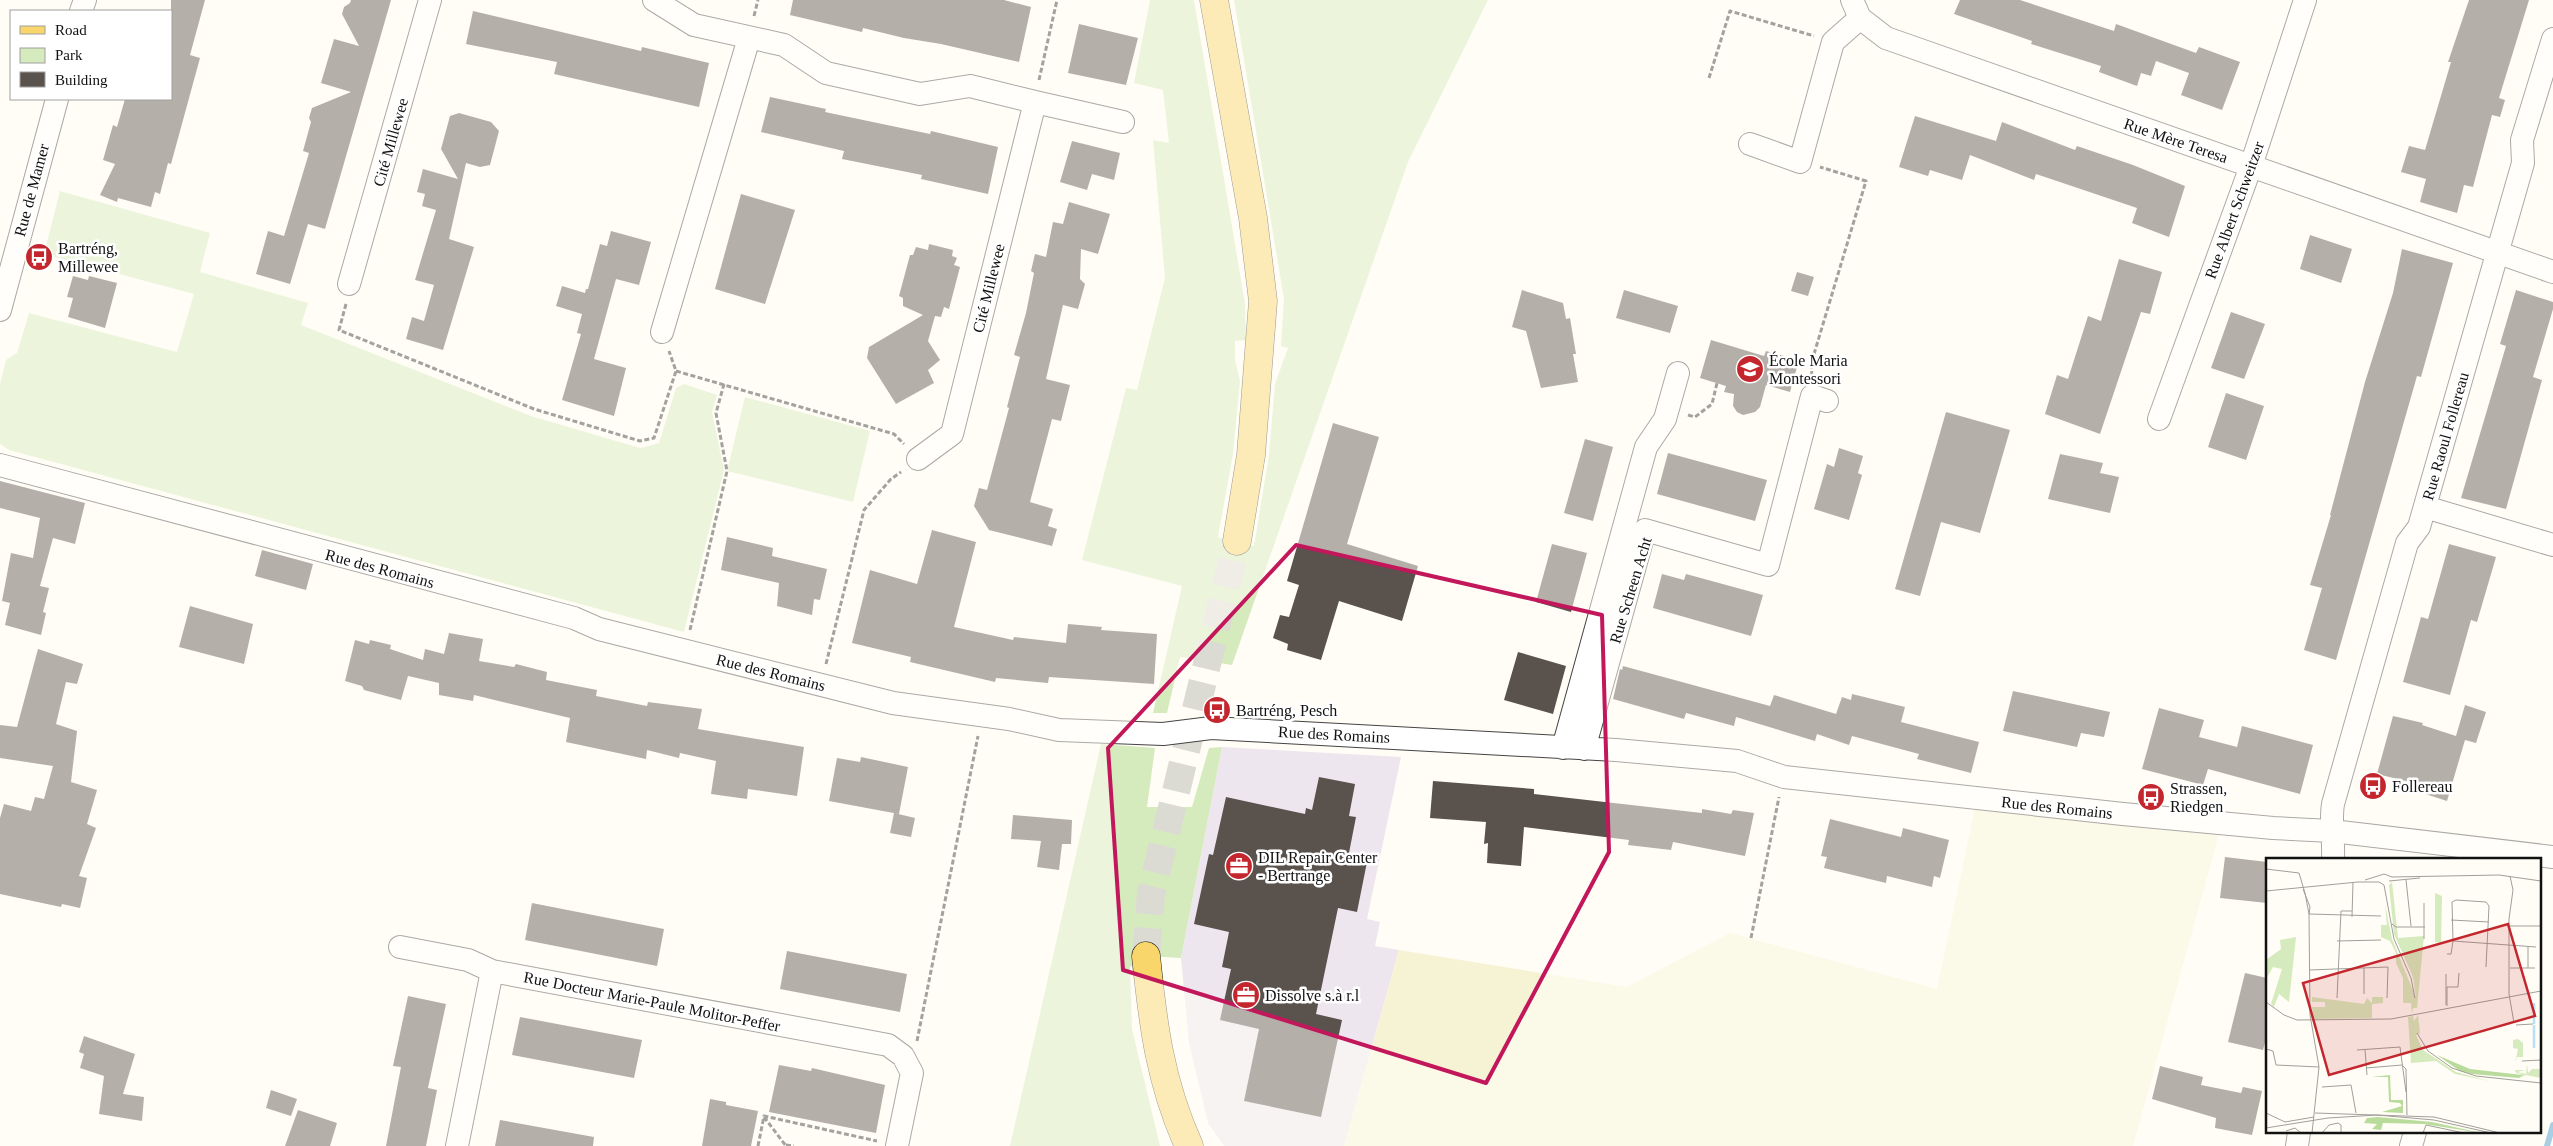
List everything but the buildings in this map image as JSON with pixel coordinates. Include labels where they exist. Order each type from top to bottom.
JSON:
[{"type":"main road","points":[[1214,0],[1253,218],[1263,302],[1251,455],[1237,541]]},
{"type":"main road","points":[[1146,956],[1153,1029],[1164,1083],[1189,1146]]},
{"type":"street","name":"Cité Millewee","points":[[349,284],[430,0]]},
{"type":"street","points":[[654,0],[694,25],[784,45],[826,73],[920,94],[970,86],[1123,122]]},
{"type":"street","name":"Rue Albert Schweitzer","points":[[2159,419],[2251,166],[2305,0]]},
{"type":"street","points":[[1750,144],[1800,162],[1833,42],[1856,9]]},
{"type":"street","name":"Rue Mère Teresa","points":[[1856,9],[1886,38],[2553,272]]},
{"type":"street","points":[[662,332],[749,38]]},
{"type":"street","name":"Rue Raoul Follereau","points":[[2333,858],[2333,804],[2407,543],[2419,527],[2523,163],[2522,140],[2553,39]]},
{"type":"street","name":"Rue de Mamer","points":[[0,310],[57,100]]},
{"type":"street","name":"Cité Millewee","points":[[918,459],[952,434],[1035,102]]},
{"type":"street","points":[[1573,748],[1646,447],[1665,419],[1678,373]]},
{"type":"street","name":"Rue Scheen Acht","points":[[1573,748],[1645,530],[1768,564],[1820,398]]},
{"type":"street","name":"Rue des Romains","points":[[0,466],[574,618],[599,629],[893,703],[982,715],[1059,730],[1163,734],[1211,728],[1573,748],[1737,762],[1784,777],[2123,814],[2273,828],[2332,831],[2553,857]]},
{"type":"street","points":[[2424,507],[2553,545]]},
{"type":"street","name":"Rue Docteur Marie-Paule Molitor-Peffer","points":[[400,947],[468,960],[492,971],[888,1044],[903,1056]]},
{"type":"street","points":[[457,1146],[492,971]]},
{"type":"street","points":[[888,1144],[912,1073],[903,1056]]},
{"type":"path","points":[[1035,102],[1057,0]]},
{"type":"path","points":[[1710,78],[1730,11],[1833,42]]},
{"type":"path","points":[[1800,162],[1866,181],[1811,364],[1820,398]]},
{"type":"path","points":[[349,284],[346,311],[339,330],[534,409],[640,441],[654,438],[676,371],[662,332]]},
{"type":"path","points":[[676,371],[894,434],[918,459],[891,480],[864,510],[820,684]]},
{"type":"path","points":[[1695,417],[1712,404],[1718,383]]},
{"type":"path","points":[[686,650],[727,471],[716,413],[724,384]]},
{"type":"path","points":[[903,1056],[919,1039],[982,715]]},
{"type":"path","points":[[1751,938],[1784,777]]},
{"type":"path","points":[[764,1116],[888,1144]]},
{"type":"path","points":[[764,1116],[786,1145],[794,1146]]},
{"type":"path","points":[[758,1146],[764,1116]]},
{"type":"highlighted area","points":[[1296,545],[1602,615],[1609,852],[1486,1083],[1123,970],[1108,748]]},
{"type":"shaded area","points":[[1222,747],[1401,757],[1367,919],[1380,922],[1375,946],[1399,950],[1344,1146],[1224,1146],[1208,1123],[1189,1043],[1181,958]]},
{"type":"shaded area","points":[[1975,808],[2219,834],[2133,1146],[1344,1146],[1399,950],[1627,987],[1730,933],[1937,989]]},
{"type":"green space","points":[[1150,0],[1194,0],[1245,304],[1246,340],[1235,341],[1235,360],[1240,381],[1233,454],[1218,537],[1254,546],[1269,455],[1275,384],[1288,348],[1281,346],[1284,299],[1234,0],[1488,0],[1408,162],[1232,665],[1180,657],[1167,713],[1153,713],[1182,586],[1082,560],[1126,388],[1137,390],[1165,278],[1153,140],[1169,143],[1163,90],[1134,83]]},
{"type":"green space","points":[[60,191],[210,233],[200,272],[308,303],[301,325],[531,416],[640,448],[659,443],[676,388],[684,384],[717,395],[712,412],[724,470],[684,632],[9,450],[0,444],[0,384],[6,360],[17,353],[29,313],[177,352],[194,294],[44,254]]},
{"type":"green space","points":[[745,397],[870,431],[853,502],[727,471]]},
{"type":"green space","points":[[1101,744],[1155,748],[1147,807],[1192,807],[1209,748],[1222,747],[1181,958],[1146,956],[1130,967],[1132,1029],[1160,1146],[1010,1146]]},
{"type":"waterway","points":[[2547,1146],[2553,1125]]},
{"type":"tunnel","points":[[1146,956],[1151,894],[1237,541]]},
{"type":"place","name":"Bartréng, Millewee","points":[[39,257]]},
{"type":"place","name":"École Maria Montessori","points":[[1750,369]]},
{"type":"place","name":"Bartréng, Pesch","points":[[1217,710]]},
{"type":"place","name":"Follereau","points":[[2373,786]]},
{"type":"place","name":"Strassen, Riedgen","points":[[2151,797]]},
{"type":"place","name":"DIL Repair Center - Bertrange","points":[[1239,866]]},
{"type":"place","name":"Dissolve s.à r.l","points":[[1246,995]]}]
